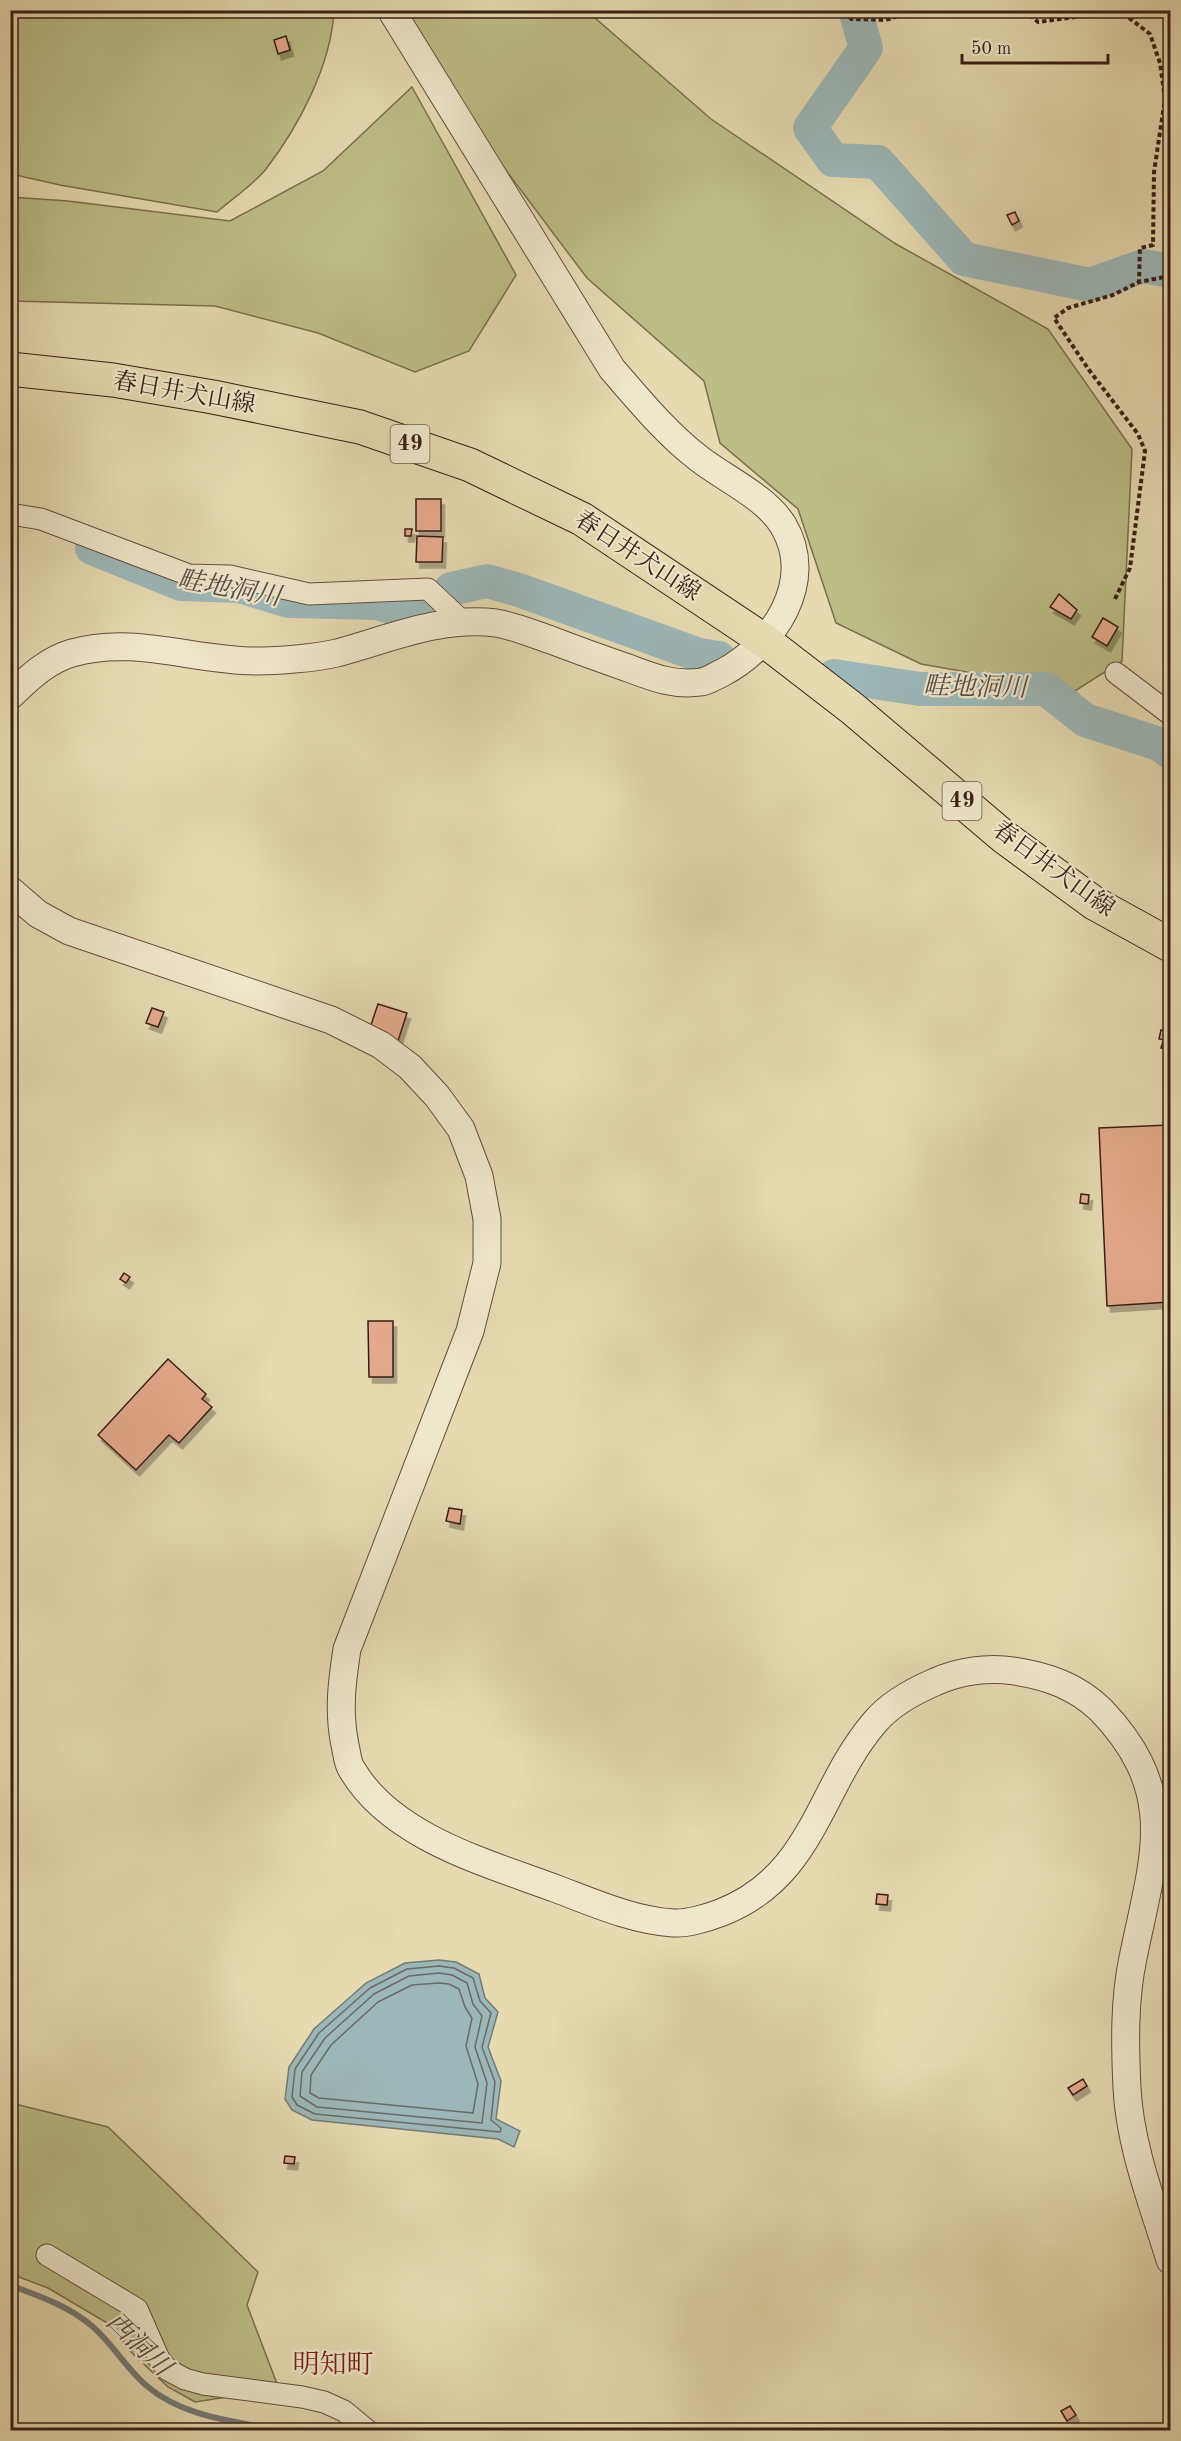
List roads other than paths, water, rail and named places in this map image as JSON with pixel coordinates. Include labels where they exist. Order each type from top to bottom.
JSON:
[{"type":"main road","name":"春日井犬山線","points":[[10,369],[113,380],[213,397],[360,427],[470,465],[582,519],[765,641],[853,709],[1004,837],[1094,903],[1170,945]]},
{"type":"street","points":[[10,696],[35,672],[69,654],[107,646],[155,647],[216,658],[257,661],[333,654],[417,629],[462,621],[497,623],[528,632],[670,683],[703,682],[736,665],[765,641],[787,607],[796,578],[795,552],[783,524],[758,499],[696,457],[659,422],[612,369],[391,10]]},
{"type":"street","points":[[10,514],[41,519],[189,575],[230,576],[309,594],[428,590],[462,621]]},
{"type":"street","points":[[1116,672],[1170,714]]},
{"type":"street","points":[[10,890],[38,914],[69,931],[331,1020],[381,1045],[410,1068],[437,1096],[461,1129],[479,1176],[487,1219],[487,1263],[470,1330],[347,1648],[340,1694],[342,1731],[349,1765],[372,1795],[424,1836],[457,1852],[628,1915],[677,1924],[719,1913],[758,1894],[785,1868],[815,1825],[854,1751],[877,1720],[913,1691],[948,1676],[998,1668],[1033,1674],[1071,1686],[1099,1708],[1122,1733],[1144,1768],[1157,1809],[1157,1846],[1132,1962],[1126,2023],[1127,2091],[1136,2150],[1170,2260]]},
{"type":"street","points":[[47,2256],[137,2309],[159,2359],[168,2370],[185,2379],[202,2384],[324,2402],[344,2411],[367,2430]]},
{"type":"water","points":[[439,1960],[456,1962],[479,1974],[485,1998],[498,2012],[488,2047],[501,2081],[496,2119],[520,2131],[514,2147],[498,2139],[312,2120],[292,2110],[285,2099],[289,2067],[314,2029],[366,1983],[405,1963]]},
{"type":"waterway","points":[[855,10],[866,48],[810,128],[833,160],[878,162],[964,259],[1090,285],[1143,266],[1170,271]]},
{"type":"waterway","name":"畦地洞川","points":[[92,548],[181,584],[239,586],[289,601],[377,603],[400,610],[419,602]]},
{"type":"waterway","name":"畦地洞川","points":[[451,589],[487,581],[519,590],[699,655],[719,658]]},
{"type":"waterway","name":"畦地洞川","points":[[834,676],[920,689],[1046,689],[1085,720],[1159,744],[1170,752]]},
{"type":"waterway","name":"西洞川","points":[[10,2285],[53,2302],[83,2319],[100,2333],[140,2380],[162,2397],[177,2405],[210,2416],[277,2430]]},
{"type":"district","name":"明知町","points":[[333,2365]]}]
